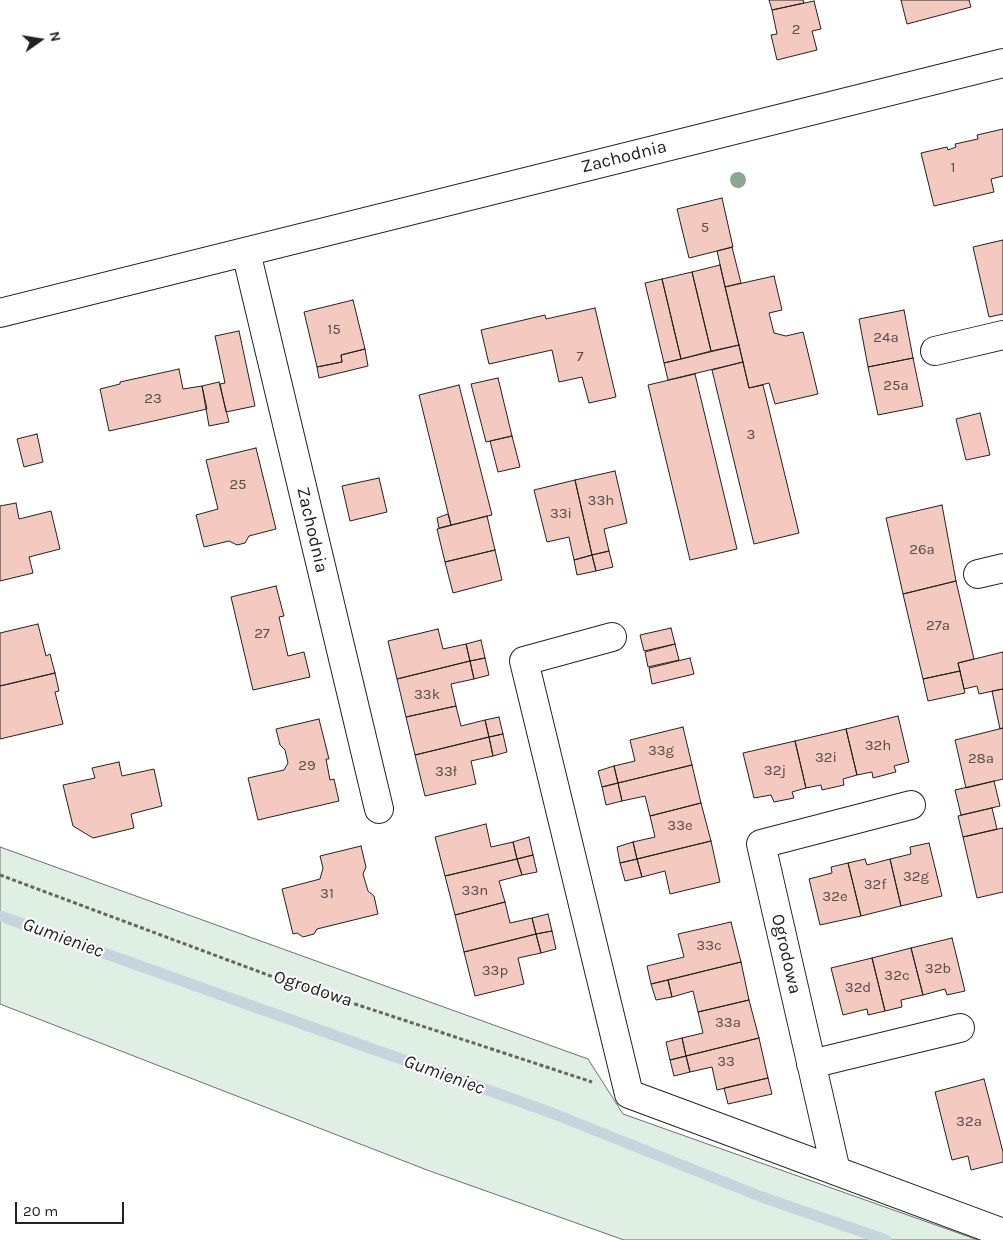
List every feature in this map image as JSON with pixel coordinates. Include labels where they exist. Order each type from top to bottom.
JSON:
[{"type":"street","name":"Zachodnia","points":[[0,313],[1003,63]]},
{"type":"street","name":"Zachodnia","points":[[246,252],[379,809]]},
{"type":"street","points":[[935,351],[1003,335]]},
{"type":"street","points":[[612,637],[524,661],[628,1094],[1003,1233]]},
{"type":"street","name":"Ogrodowa","points":[[836,1171],[760,844],[911,805]]},
{"type":"street","points":[[811,1064],[960,1028]]},
{"type":"path","name":"Ogrodowa","points":[[0,875],[276,978],[628,1094]]},
{"type":"green space","points":[[0,847],[588,1059],[623,1114],[978,1240],[624,1240],[427,1170],[0,1004]]},
{"type":"building","points":[[769,0],[803,0],[804,3],[772,10]]},
{"type":"building","points":[[901,0],[969,0],[971,7],[907,24]]},
{"type":"building","points":[[814,1],[821,29],[812,31],[817,50],[777,60],[771,35],[777,34],[772,10]]},
{"type":"building","points":[[1003,129],[1003,176],[991,179],[994,192],[934,206],[921,153],[947,147],[948,150],[956,147],[955,144],[978,139],[977,135]]},
{"type":"building","points":[[722,198],[733,247],[689,258],[677,209]]},
{"type":"building","points":[[1003,240],[1003,314],[989,317],[973,247]]},
{"type":"building","points":[[732,247],[741,283],[725,287],[717,251]]},
{"type":"building","points":[[720,265],[739,345],[711,351],[692,272]]},
{"type":"building","points":[[692,272],[711,351],[681,359],[662,279]]},
{"type":"building","points":[[774,276],[782,310],[769,313],[774,333],[786,336],[803,332],[818,394],[775,404],[769,383],[749,388],[725,287]]},
{"type":"building","points":[[662,279],[681,359],[664,363],[645,283]]},
{"type":"building","points":[[353,300],[365,349],[341,355],[342,362],[317,367],[304,312]]},
{"type":"building","points":[[595,308],[616,397],[589,403],[582,377],[559,382],[552,350],[489,364],[481,330],[545,315],[546,319]]},
{"type":"building","points":[[904,310],[913,358],[868,367],[859,319]]},
{"type":"building","points":[[239,331],[255,406],[226,412],[220,384],[225,383],[215,336]]},
{"type":"building","points":[[739,345],[743,362],[668,380],[664,363]]},
{"type":"building","points":[[365,349],[368,366],[319,378],[317,367],[342,362],[341,355]]},
{"type":"building","points":[[913,358],[923,406],[878,415],[868,367]]},
{"type":"building","points":[[743,362],[749,388],[763,385],[799,533],[754,544],[712,370]]},
{"type":"building","points":[[179,369],[183,389],[202,386],[207,409],[109,431],[100,389],[120,384],[120,382]]},
{"type":"building","points":[[695,374],[737,549],[690,560],[648,385]]},
{"type":"building","points":[[498,378],[512,436],[486,442],[471,384]]},
{"type":"building","points":[[219,382],[229,422],[209,426],[202,386]]},
{"type":"building","points":[[459,385],[492,515],[451,525],[419,395]]},
{"type":"building","points":[[980,413],[990,455],[966,460],[956,419]]},
{"type":"building","points":[[37,434],[43,462],[24,467],[17,439]]},
{"type":"building","points":[[512,436],[520,467],[498,472],[490,441]]},
{"type":"building","points":[[256,448],[276,529],[249,536],[245,543],[237,545],[229,541],[204,547],[196,515],[218,509],[206,460]]},
{"type":"building","points":[[615,471],[627,523],[604,529],[609,551],[592,555],[575,480]]},
{"type":"building","points":[[379,478],[387,512],[350,521],[342,486]]},
{"type":"building","points":[[575,480],[592,555],[574,560],[569,537],[547,542],[534,490]]},
{"type":"building","points":[[16,503],[19,519],[51,511],[60,549],[29,557],[33,573],[0,581],[0,506]]},
{"type":"building","points":[[942,505],[956,581],[903,594],[886,518]]},
{"type":"building","points":[[448,514],[451,525],[439,528],[437,518]]},
{"type":"building","points":[[487,516],[495,550],[445,562],[437,529]]},
{"type":"building","points":[[495,550],[502,580],[453,593],[445,562]]},
{"type":"building","points":[[609,551],[613,567],[596,571],[592,555]]},
{"type":"building","points":[[592,555],[596,571],[577,575],[574,560]]},
{"type":"building","points":[[956,581],[974,659],[958,663],[960,671],[923,679],[903,594]]},
{"type":"building","points":[[276,586],[284,616],[279,617],[288,656],[304,652],[310,677],[253,690],[231,597]]},
{"type":"building","points":[[38,624],[46,656],[50,654],[55,673],[0,686],[0,633]]},
{"type":"building","points":[[671,628],[675,644],[644,651],[640,635]]},
{"type":"building","points":[[438,629],[443,649],[466,644],[470,661],[397,679],[388,641]]},
{"type":"building","points":[[481,640],[485,658],[470,661],[466,644]]},
{"type":"building","points":[[675,644],[679,660],[648,667],[645,652]]},
{"type":"building","points":[[1003,652],[1003,689],[979,694],[977,686],[964,689],[958,663]]},
{"type":"building","points":[[485,658],[489,675],[474,679],[470,661]]},
{"type":"building","points":[[690,658],[694,674],[652,684],[649,668]]},
{"type":"building","points":[[470,661],[474,679],[451,684],[456,706],[406,717],[397,679]]},
{"type":"building","points":[[960,671],[965,693],[928,701],[923,679]]},
{"type":"building","points":[[55,673],[59,691],[55,692],[63,724],[0,739],[0,686]]},
{"type":"building","points":[[1003,689],[1003,728],[1000,729],[992,691]]},
{"type":"building","points":[[456,706],[461,726],[485,720],[489,737],[415,755],[406,717]]},
{"type":"building","points":[[898,716],[909,762],[894,766],[896,772],[873,778],[872,772],[857,775],[846,729]]},
{"type":"building","points":[[499,717],[503,734],[489,737],[485,720]]},
{"type":"building","points":[[319,719],[329,759],[326,759],[330,780],[334,779],[339,801],[258,820],[248,778],[284,770],[288,763],[285,750],[280,745],[276,729]]},
{"type":"building","points":[[683,727],[692,765],[618,783],[614,766],[635,761],[630,740]]},
{"type":"building","points":[[1003,728],[1003,779],[966,788],[955,740]]},
{"type":"building","points":[[846,729],[857,775],[843,779],[844,785],[822,790],[821,785],[806,788],[795,741]]},
{"type":"building","points":[[503,734],[507,752],[493,756],[489,737]]},
{"type":"building","points":[[489,737],[493,756],[471,761],[476,784],[425,796],[415,755]]},
{"type":"building","points":[[795,741],[806,788],[792,792],[794,798],[774,802],[771,795],[754,798],[743,753]]},
{"type":"building","points":[[119,762],[122,776],[154,769],[162,806],[131,814],[134,828],[93,838],[73,826],[63,785],[95,778],[92,768]]},
{"type":"building","points":[[692,765],[701,803],[650,816],[645,796],[622,801],[618,783]]},
{"type":"building","points":[[614,766],[618,783],[602,787],[598,771]]},
{"type":"building","points":[[994,781],[1000,806],[961,815],[955,790]]},
{"type":"building","points":[[618,783],[622,801],[606,805],[602,787]]},
{"type":"building","points":[[701,803],[711,841],[637,859],[633,842],[655,837],[650,816]]},
{"type":"building","points":[[992,808],[997,829],[963,837],[958,816]]},
{"type":"building","points":[[486,824],[491,847],[513,842],[517,859],[445,876],[435,837]]},
{"type":"building","points":[[1003,828],[1003,892],[977,898],[963,837]]},
{"type":"building","points":[[529,837],[533,855],[517,859],[513,842]]},
{"type":"building","points":[[711,841],[720,882],[670,894],[665,871],[642,877],[637,859]]},
{"type":"building","points":[[633,842],[637,859],[620,863],[617,847]]},
{"type":"building","points":[[929,843],[942,896],[901,906],[890,859],[911,854],[910,847]]},
{"type":"building","points":[[361,846],[366,867],[363,874],[368,891],[374,896],[378,914],[317,929],[314,934],[303,937],[297,933],[293,934],[282,889],[320,879],[323,868],[320,856]]},
{"type":"building","points":[[533,855],[537,872],[522,875],[517,859]]},
{"type":"building","points":[[517,859],[522,875],[499,881],[505,902],[455,915],[445,876]]},
{"type":"building","points":[[637,859],[642,877],[625,881],[620,863]]},
{"type":"building","points":[[865,859],[867,865],[890,859],[901,906],[861,916],[848,863]]},
{"type":"building","points":[[848,863],[861,916],[820,925],[809,879],[832,873],[831,867]]},
{"type":"building","points":[[505,902],[510,923],[532,918],[536,934],[464,952],[455,915]]},
{"type":"building","points":[[548,914],[552,931],[536,934],[532,918]]},
{"type":"building","points":[[731,922],[741,962],[651,984],[647,966],[684,957],[678,934]]},
{"type":"building","points":[[552,931],[556,949],[541,953],[536,934]]},
{"type":"building","points":[[536,934],[541,953],[518,958],[524,984],[475,996],[464,952]]},
{"type":"building","points":[[952,938],[965,991],[947,995],[945,989],[923,995],[911,948]]},
{"type":"building","points":[[911,948],[923,995],[901,1000],[902,1007],[885,1011],[872,958]]},
{"type":"building","points":[[872,958],[885,1011],[868,1015],[867,1009],[843,1015],[831,968]]},
{"type":"building","points":[[741,962],[749,1000],[698,1012],[693,991],[672,997],[668,980]]},
{"type":"building","points":[[668,980],[672,997],[656,1000],[651,984]]},
{"type":"building","points":[[749,1000],[759,1038],[686,1056],[682,1038],[703,1033],[698,1012]]},
{"type":"building","points":[[682,1038],[686,1056],[670,1060],[666,1042]]},
{"type":"building","points":[[759,1038],[768,1078],[717,1090],[712,1067],[690,1072],[686,1056]]},
{"type":"building","points":[[686,1056],[690,1072],[674,1076],[670,1060]]},
{"type":"building","points":[[768,1078],[772,1094],[728,1104],[724,1088]]},
{"type":"building","points":[[984,1079],[1003,1152],[1003,1162],[971,1170],[968,1156],[952,1160],[935,1092]]},
{"type":"waterway","name":"Gumieniec","points":[[0,916],[552,1113],[759,1196],[886,1240]]}]
